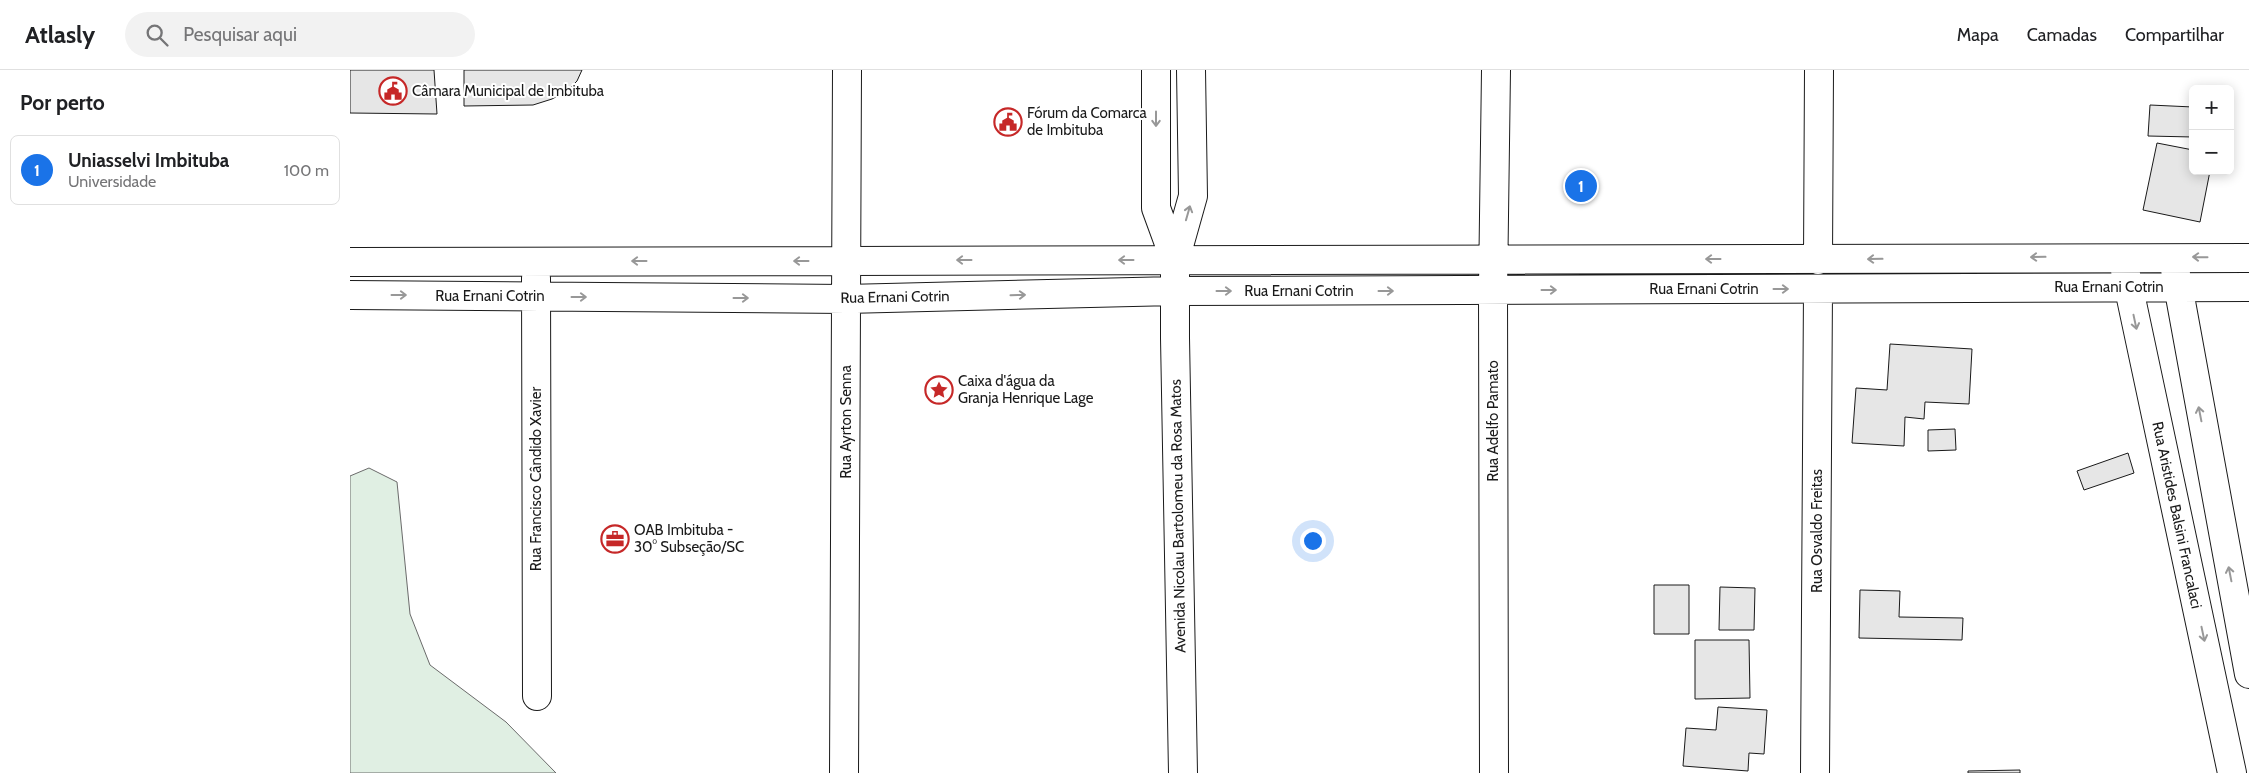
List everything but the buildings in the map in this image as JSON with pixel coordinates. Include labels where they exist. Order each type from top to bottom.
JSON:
[{"type":"street","name":"Rua Ayrton Senna","points":[[844,773],[846,70]]},
{"type":"street","name":"Avenida Nicolau Bartolomeu da Rosa Matos","points":[[1156,70],[1156,208],[1175,260]]},
{"type":"street","name":"Avenida Nicolau Bartolomeu da Rosa Matos","points":[[1183,773],[1175,260],[1193,196],[1191,70]]},
{"type":"street","name":"Rua Adelfo Pamato","points":[[1494,773],[1493,290],[1496,70]]},
{"type":"street","points":[[1818,260],[1819,70]]},
{"type":"street","name":"Rua Ernani Cotrin","points":[[350,262],[1818,260],[2123,256],[2249,258]]},
{"type":"street","name":"Rua Aristides Balsini Francalaci","points":[[2123,256],[2128,287],[2232,773]]},
{"type":"street","points":[[2173,257],[2249,674]]},
{"type":"street","name":"Rua Francisco Cândido Xavier","points":[[536,262],[538,696]]},
{"type":"street","name":"Rua Ernani Cotrin","points":[[350,295],[846,299],[1175,291],[2249,287]]},
{"type":"street","name":"Rua Osvaldo Freitas","points":[[1815,773],[1818,289]]},
{"type":"street","points":[[2187,560],[2225,545]]},
{"type":"street","points":[[2232,773],[2249,767]]},
{"type":"green space","points":[[369,468],[397,482],[410,614],[430,665],[506,722],[556,773],[350,773],[350,476]]},
{"type":"place","name":"Câmara Municipal de Imbituba","points":[[393,91]]},
{"type":"place","name":"Fórum da Comarca de Imbituba","points":[[1008,122]]},
{"type":"place","name":"Uniasselvi Imbituba","points":[[1581,186]]},
{"type":"place","name":"Caixa d'água da Granja Henrique Lage","points":[[939,390]]},
{"type":"place","name":"OAB Imbituba - 30° Subseção/SC","points":[[615,539]]}]
